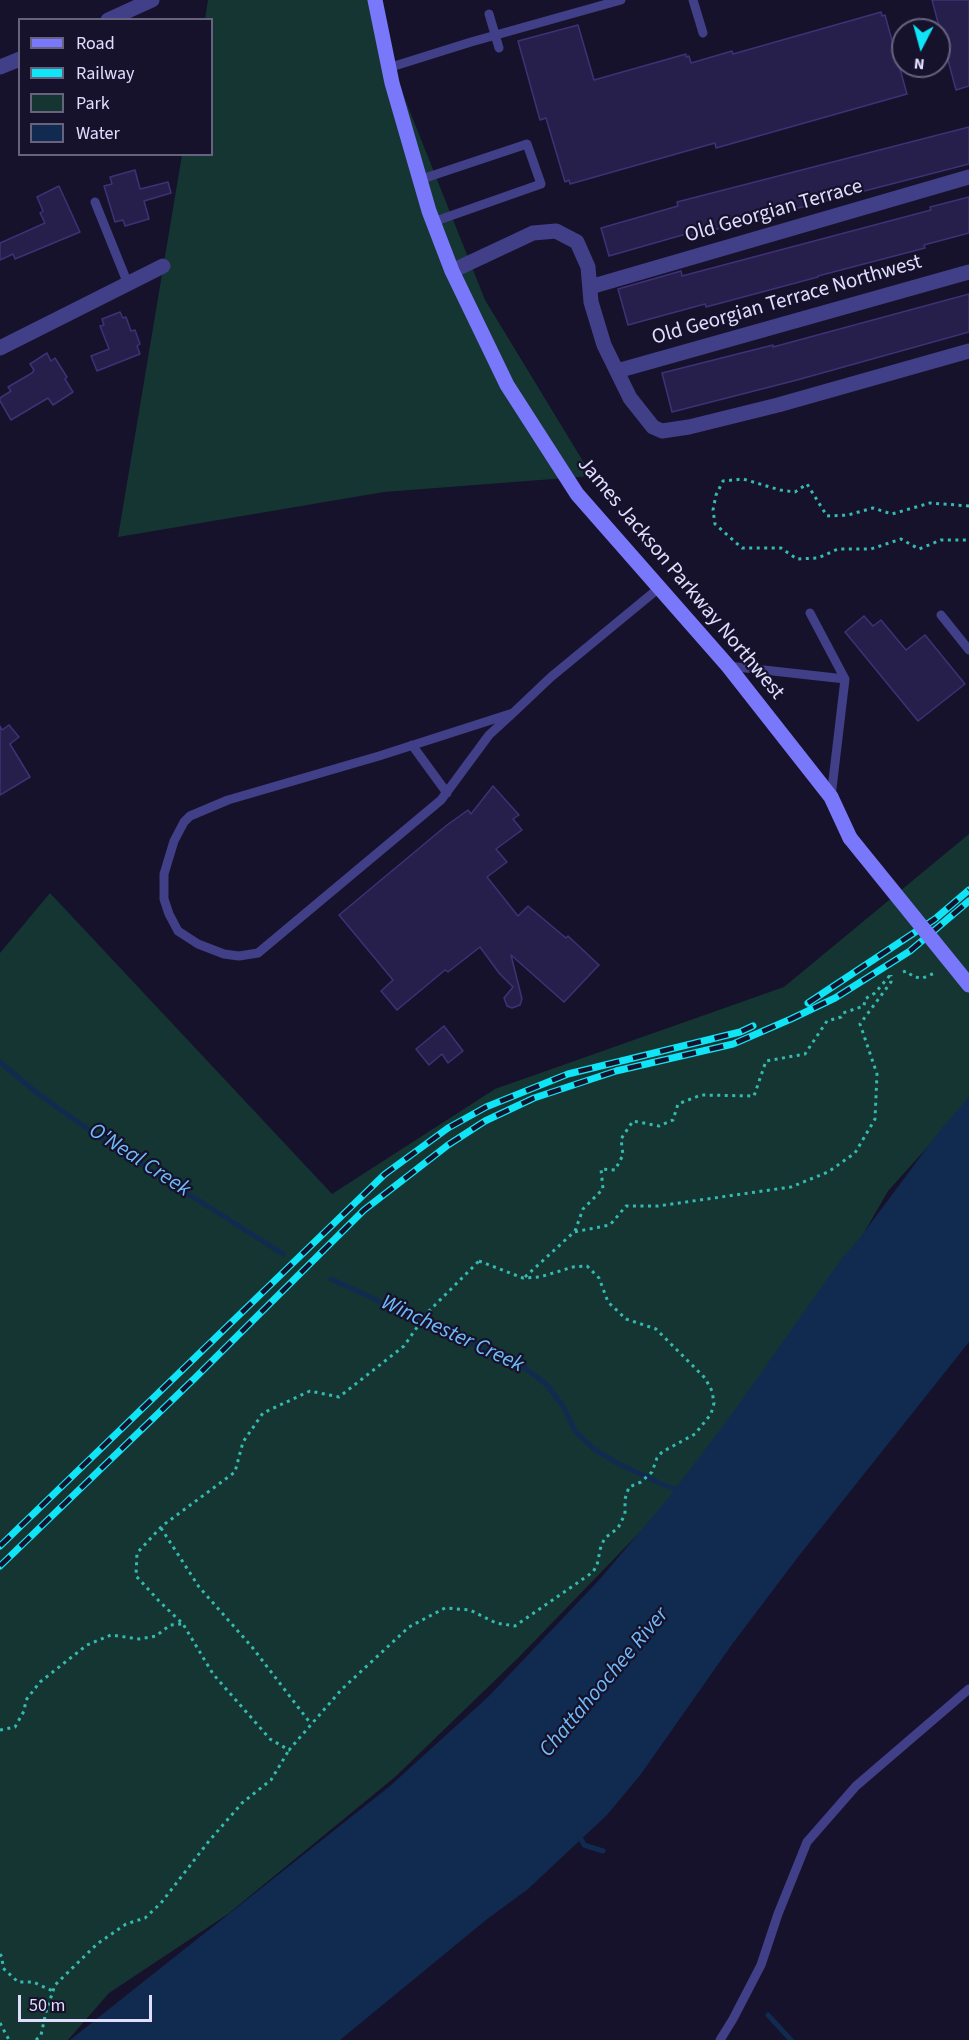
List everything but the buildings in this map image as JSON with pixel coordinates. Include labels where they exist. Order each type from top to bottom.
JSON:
[{"type":"main road","name":"James Jackson Parkway Northwest","points":[[375,0],[388,68],[433,222],[452,271],[507,385],[577,494],[728,666],[831,797],[850,838],[969,985]]},
{"type":"street","points":[[112,18],[152,0]]},
{"type":"street","points":[[0,68],[18,60]]},
{"type":"street","name":"Old Georgian Terrace","points":[[590,287],[969,177]]},
{"type":"street","points":[[452,271],[533,233],[556,231],[577,242],[588,267],[591,302],[603,345],[630,398],[653,427],[662,431],[689,427],[778,405],[969,351]]},
{"type":"street","points":[[0,348],[163,266]]},
{"type":"street","name":"Old Georgian Terrace Northwest","points":[[617,370],[969,272]]},
{"type":"lane","points":[[388,68],[621,0]]},
{"type":"lane","points":[[693,0],[703,33]]},
{"type":"lane","points":[[489,14],[498,48]]},
{"type":"lane","points":[[419,180],[527,144],[541,184],[433,222]]},
{"type":"lane","points":[[94,202],[128,284]]},
{"type":"lane","points":[[513,713],[228,800],[190,816],[184,822],[174,841],[164,874],[164,899],[178,931],[198,944],[224,954],[239,956],[258,952],[441,800],[489,735],[513,713],[551,677],[659,588]]},
{"type":"lane","points":[[810,613],[845,680],[831,797]]},
{"type":"lane","points":[[941,615],[969,650]]},
{"type":"lane","points":[[728,666],[845,680]]},
{"type":"lane","points":[[412,745],[447,793]]},
{"type":"lane","points":[[720,2040],[734,2019],[761,1965],[778,1914],[807,1842],[856,1786],[969,1689]]},
{"type":"path","points":[[969,506],[930,503],[892,514],[873,508],[848,515],[827,516],[807,484],[795,492],[743,479],[723,481],[716,495],[713,510],[715,524],[742,548],[781,548],[797,559],[818,558],[838,549],[871,549],[901,539],[919,549],[941,540],[969,540]]},
{"type":"path","points":[[903,972],[906,971],[914,977],[923,978]]},
{"type":"path","points":[[523,1278],[574,1232],[583,1209],[603,1189],[601,1168],[615,1170],[623,1155],[621,1139],[633,1121],[659,1126],[673,1120],[678,1104],[701,1095],[754,1096],[766,1061],[805,1054],[827,1021],[864,1006],[865,999],[875,993],[892,974],[891,982],[861,1024],[877,1074],[875,1119],[855,1153],[828,1172],[791,1187],[657,1206],[626,1206],[610,1225],[574,1232]]},
{"type":"path","points":[[36,2040],[41,2035],[55,1985],[97,1944],[126,1924],[145,1918],[162,1903],[209,1841],[242,1803],[271,1780],[289,1750],[342,1689],[409,1627],[445,1608],[470,1610],[496,1623],[515,1626],[593,1572],[605,1538],[618,1528],[625,1514],[629,1487],[647,1477],[662,1452],[695,1434],[711,1414],[714,1403],[712,1391],[705,1378],[656,1329],[626,1319],[608,1302],[599,1278],[587,1266],[523,1278],[480,1261],[427,1314],[404,1346],[339,1397],[310,1391],[263,1413],[243,1442],[235,1472],[160,1528],[138,1553],[136,1575],[183,1624],[213,1674],[270,1739],[289,1750]]},
{"type":"path","points":[[160,1528],[199,1587],[252,1647],[312,1724]]},
{"type":"path","points":[[0,1730],[15,1727],[24,1711],[26,1700],[40,1682],[87,1645],[111,1635],[139,1640],[156,1636],[170,1625],[183,1624]]},
{"type":"path","points":[[0,1954],[3,1968],[18,1982],[33,1982],[53,1991]]},
{"type":"path","points":[[0,2023],[9,2040]]},
{"type":"green space","points":[[208,0],[379,0],[389,59],[485,300],[592,476],[384,492],[118,537],[182,156],[213,156],[213,18],[205,18]]},
{"type":"green space","points":[[969,834],[969,1101],[888,1191],[767,1401],[518,1658],[395,1777],[228,1914],[109,1993],[68,2040],[0,2040],[0,953],[50,893],[332,1194],[495,1089],[784,987]]},
{"type":"water","name":"Chattahoochee River","points":[[969,1097],[969,1342],[798,1557],[733,1643],[641,1774],[607,1815],[528,1889],[486,1920],[340,2040],[70,2040],[390,1786],[489,1696],[600,1579],[670,1496],[734,1411],[842,1258],[859,1239],[941,1129]]},
{"type":"waterway","name":"O'Neal Creek","points":[[0,1062],[37,1093],[103,1140],[283,1254]]},
{"type":"waterway","name":"Winchester Creek","points":[[331,1279],[525,1368],[547,1385],[563,1406],[575,1431],[594,1449],[617,1463],[675,1489]]},
{"type":"waterway","points":[[579,1835],[584,1845],[603,1851]]},
{"type":"waterway","points":[[768,2015],[791,2040]]},
{"type":"railway","points":[[808,1003],[935,919],[969,890]]},
{"type":"railway","points":[[0,1566],[195,1378],[364,1210],[448,1145],[485,1121],[534,1098],[616,1071],[733,1044],[791,1019],[835,998],[910,951],[969,901]]},
{"type":"railway","points":[[0,1546],[385,1174],[448,1128],[486,1107],[568,1074],[740,1032],[753,1026]]}]
